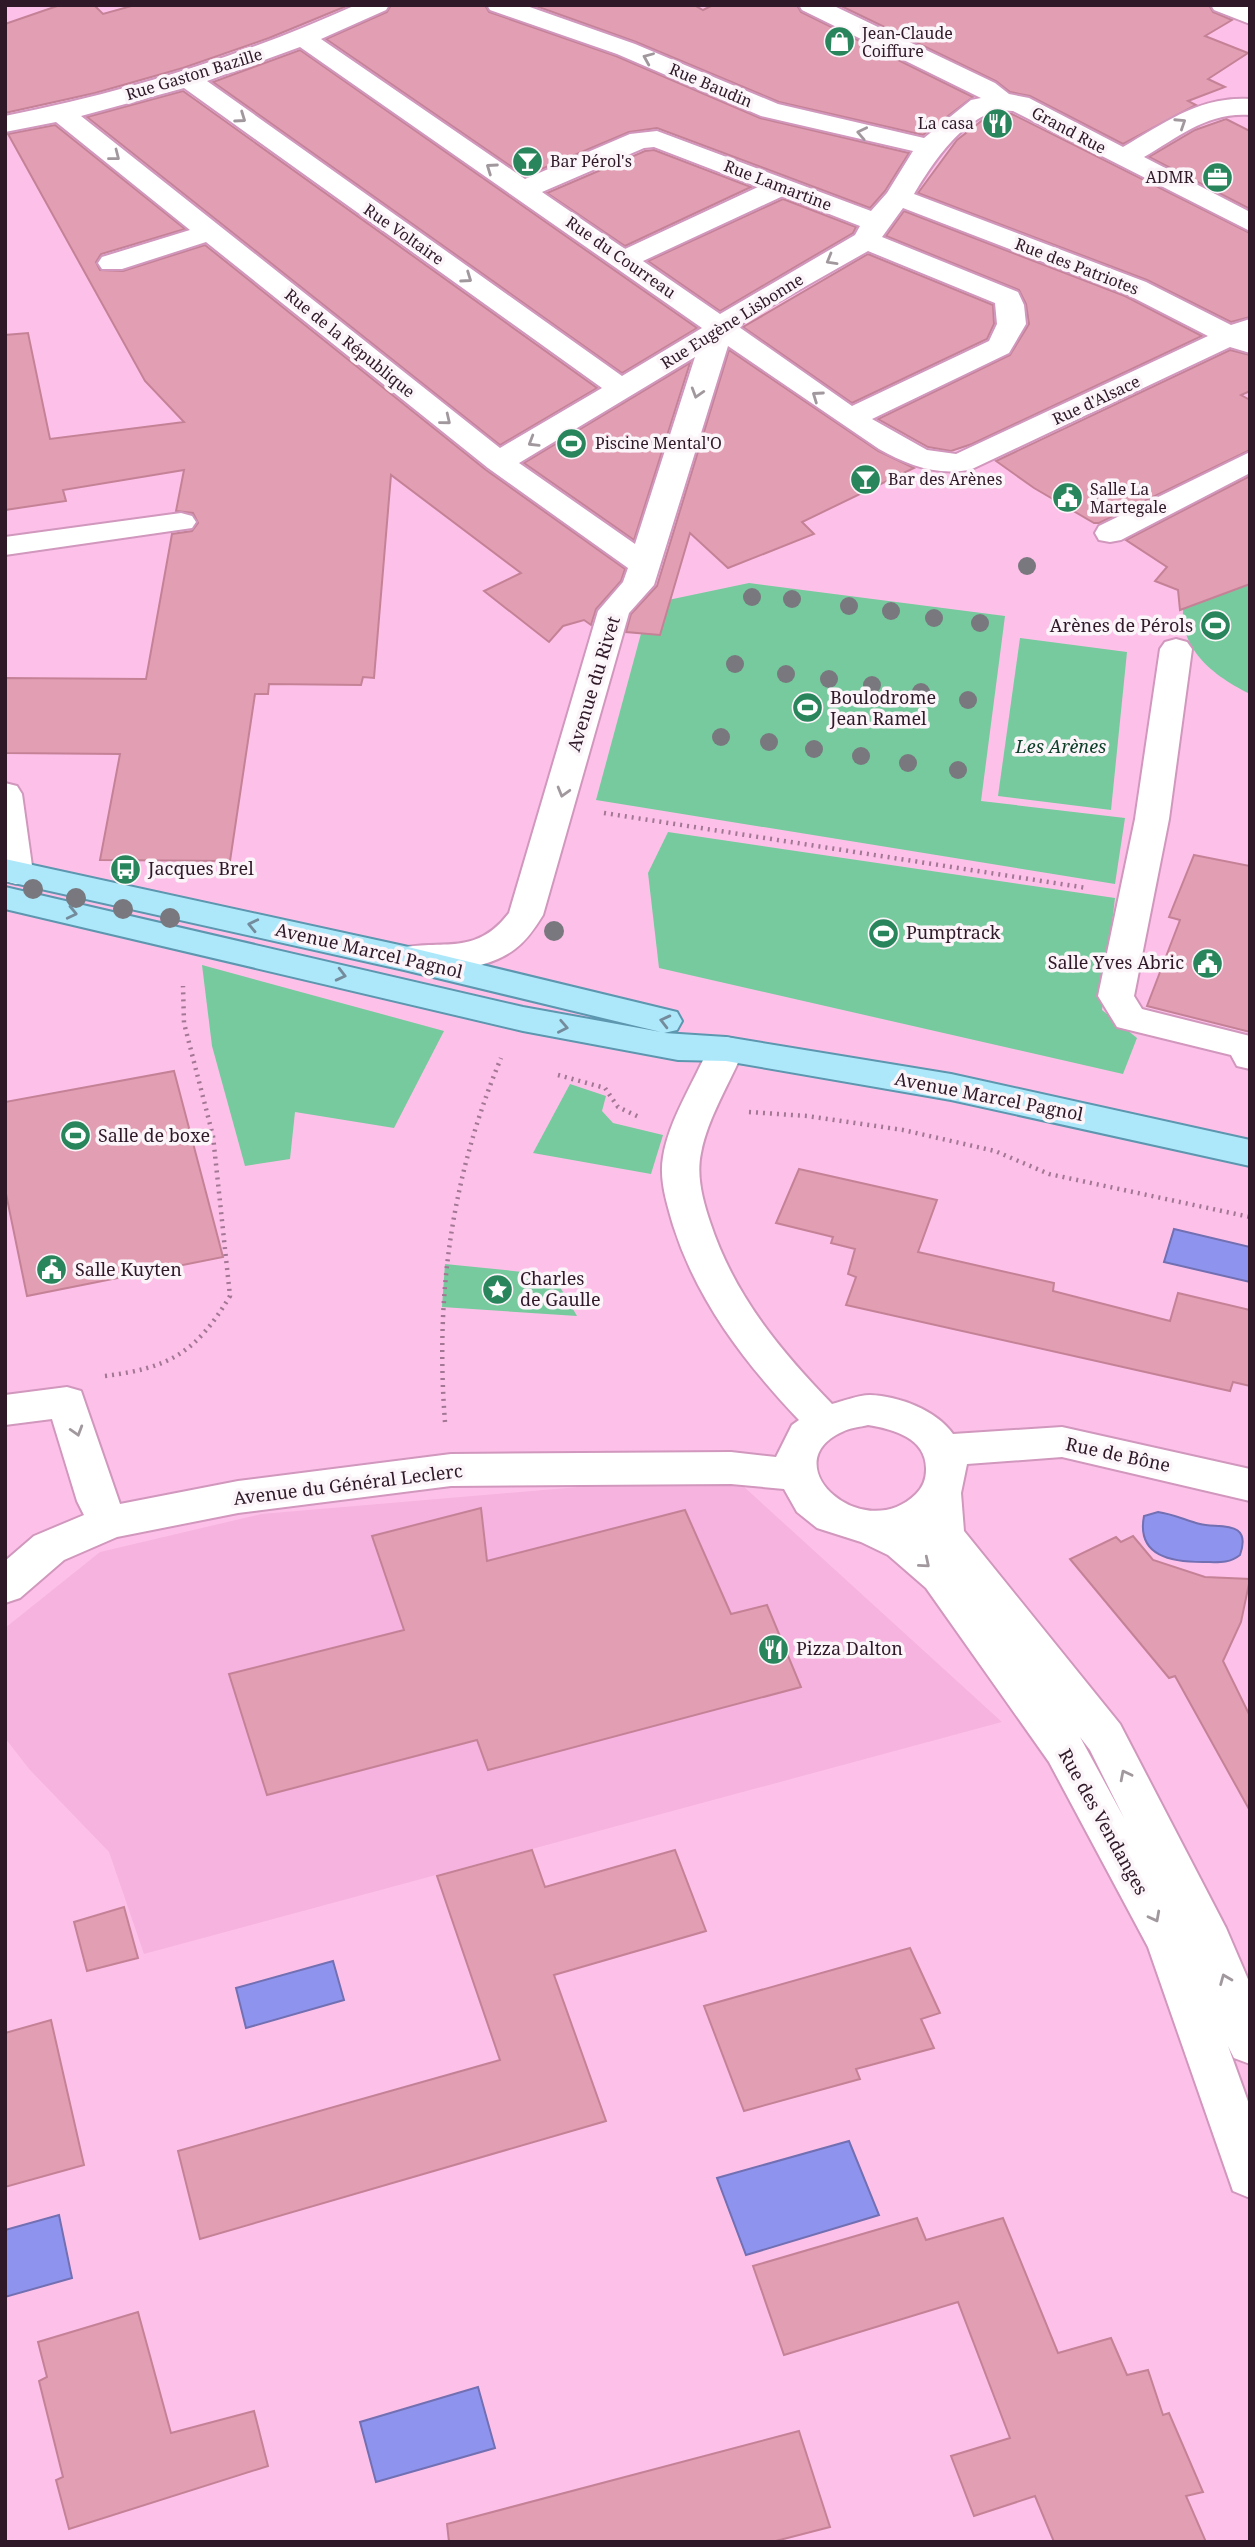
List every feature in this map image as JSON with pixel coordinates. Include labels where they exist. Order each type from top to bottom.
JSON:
[{"type":"main road","name":"Avenue Marcel Pagnol","points":[[9,880],[404,958],[692,1028],[726,1049]]},
{"type":"main road","name":"Avenue Marcel Pagnol","points":[[9,880],[523,1020],[677,1048],[726,1049],[951,1087],[1250,1153]]},
{"type":"street","name":"Rue Gaston Bazille","points":[[5,124],[62,114],[186,78],[305,39],[377,5]]},
{"type":"street","name":"Rue Baudin","points":[[499,5],[626,49],[770,110],[929,147]]},
{"type":"street","name":"Grand Rue","points":[[811,5],[986,89],[1001,101],[1020,104],[1250,223]]},
{"type":"street","points":[[1223,5],[1250,16]]},
{"type":"street","name":"Rue du Courreau","points":[[305,39],[625,259],[849,418],[916,459],[940,465]]},
{"type":"street","name":"Rue Voltaire","points":[[186,78],[622,388]]},
{"type":"street","name":"Rue Eugène Lisbonne","points":[[499,462],[720,329],[736,314],[871,231],[898,197],[929,147],[980,106],[1001,101]]},
{"type":"street","points":[[1123,158],[1201,111],[1221,105],[1250,107]]},
{"type":"street","name":"Rue de la République","points":[[62,114],[499,462],[643,564]]},
{"type":"street","name":"Rue Lamartine","points":[[523,190],[639,140],[657,139],[780,187],[1008,298],[1014,316],[1007,339],[999,347],[849,418]]},
{"type":"street","points":[[625,259],[780,187]]},
{"type":"street","name":"Rue des Patriotes","points":[[898,197],[1136,288],[1243,337]]},
{"type":"street","points":[[112,263],[211,233]]},
{"type":"street","name":"Avenue du Rivet","points":[[404,958],[483,954],[517,929],[526,915],[614,611],[638,585],[720,329]]},
{"type":"street","name":"Rue d'Alsace","points":[[940,465],[961,463],[1243,337]]},
{"type":"street","points":[[1110,533],[1250,461]]},
{"type":"street","points":[[5,546],[181,522]]},
{"type":"street","points":[[1176,649],[1152,820],[1115,996],[1130,1018],[1244,1046],[1250,1056]]},
{"type":"street","points":[[5,794],[9,880]]},
{"type":"street","points":[[726,1049],[683,1148],[682,1190],[697,1248],[721,1296],[755,1348],[824,1421]]},
{"type":"street","points":[[5,1410],[67,1402],[97,1501],[110,1522]]},
{"type":"street","points":[[796,1475],[795,1460],[800,1444],[824,1421],[845,1413],[891,1413],[931,1434],[942,1450],[946,1480],[941,1494],[944,1535],[1105,1737],[1210,1942],[1250,2043]]},
{"type":"street","name":"Rue de Bône","points":[[942,1450],[1062,1442],[1250,1485]]},
{"type":"street","name":"Avenue du Général Leclerc","points":[[5,1586],[49,1548],[110,1522],[238,1497],[451,1470],[732,1468],[796,1475]]},
{"type":"street","name":"Rue des Vendanges","points":[[796,1475],[805,1494],[821,1510],[843,1521],[868,1527],[903,1544],[941,1576],[1064,1749],[1169,1944],[1250,2176]]},
{"type":"street","name":"Rue des Vendanges","points":[[868,1527],[891,1526],[912,1520],[929,1509],[941,1494]]},
{"type":"path","points":[[558,806],[1136,895]]},
{"type":"path","points":[[101,1376],[153,1369],[192,1345],[220,1315],[230,1296],[212,1136],[184,1023],[183,987],[187,975]]},
{"type":"path","points":[[451,1470],[441,1382],[445,1264],[455,1193],[469,1142],[507,1041],[523,1020]]},
{"type":"path","points":[[488,1056],[514,1062]]},
{"type":"path","points":[[553,1073],[605,1088],[613,1104],[628,1114],[649,1119]]},
{"type":"shaded area","points":[[730,1474],[1002,1722],[144,1954],[109,1852],[29,1769],[5,1738],[5,1628],[100,1552],[261,1514]]},
{"type":"green space","name":"Arènes de Pérols","points":[[1250,554],[1250,694],[1220,676],[1197,654],[1184,626],[1186,592],[1155,581],[1167,567]]},
{"type":"green space","name":"Boulodrome Jean Ramel","points":[[749,583],[1005,616],[981,801],[1125,818],[1115,884],[596,800],[649,604]]},
{"type":"green space","name":"Les Arènes","points":[[1020,638],[1127,652],[1111,810],[998,796]]},
{"type":"green space","name":"Pumptrack","points":[[668,832],[1115,898],[1102,1010],[1137,1038],[1123,1074],[659,968],[648,873]]},
{"type":"green space","points":[[202,965],[444,1031],[394,1128],[295,1112],[290,1159],[245,1166],[212,1046]]},
{"type":"green space","points":[[570,1084],[606,1096],[602,1111],[613,1123],[663,1135],[651,1174],[533,1153]]},
{"type":"green space","points":[[445,1264],[553,1275],[577,1316],[442,1307]]},
{"type":"water","points":[[1174,1229],[1250,1247],[1250,1282],[1164,1262]]},
{"type":"water","points":[[1158,1512],[1200,1524],[1237,1530],[1243,1543],[1240,1555],[1227,1561],[1192,1562],[1159,1554],[1151,1549],[1143,1530],[1144,1516]]},
{"type":"water","points":[[333,1961],[344,2000],[246,2028],[236,1988]]},
{"type":"water","points":[[849,2141],[879,2215],[746,2255],[717,2178]]},
{"type":"water","points":[[59,2215],[72,2278],[5,2297],[5,2230]]},
{"type":"water","points":[[478,2387],[495,2448],[376,2482],[360,2422]]},
{"type":"building","points":[[60,5],[94,5],[103,14],[135,5],[349,5],[269,38],[183,68],[95,93],[5,113],[5,24]]},
{"type":"building","points":[[391,5],[485,5],[489,12],[616,56],[760,118],[909,153],[885,191],[870,208],[657,128],[629,132],[525,176],[326,39],[387,12]]},
{"type":"building","points":[[533,5],[694,5],[703,10],[713,5],[797,5],[801,12],[973,97],[923,135],[779,102],[636,42]]},
{"type":"building","points":[[839,5],[1209,5],[1213,12],[1232,20],[1205,36],[1248,53],[1208,79],[1225,87],[1188,101],[1196,105],[1123,144],[1030,96],[1010,92],[996,81]]},
{"type":"building","points":[[300,50],[697,328],[622,373],[213,82]]},
{"type":"building","points":[[183,91],[597,388],[500,445],[87,117]]},
{"type":"building","points":[[998,114],[1012,114],[1250,233],[1250,317],[1231,322],[1147,280],[918,193],[957,140],[984,119]]},
{"type":"building","points":[[1226,119],[1250,131],[1250,209],[1149,157],[1195,130]]},
{"type":"building","points":[[55,125],[185,229],[101,254],[96,262],[100,270],[123,271],[205,245],[486,470],[625,569],[621,581],[596,609],[591,625],[584,620],[563,626],[549,642],[484,591],[521,573],[391,475],[374,678],[363,677],[361,685],[269,684],[268,694],[255,694],[230,861],[100,860],[120,754],[5,753],[5,678],[146,679],[172,534],[192,531],[198,523],[193,513],[176,511],[184,470],[63,490],[66,501],[5,510],[5,335],[28,333],[50,439],[184,422],[145,381],[8,134]]},
{"type":"building","points":[[654,150],[751,187],[625,246],[547,193],[645,151]]},
{"type":"building","points":[[783,199],[856,227],[853,233],[720,311],[648,261]]},
{"type":"building","points":[[904,211],[1125,296],[1202,336],[972,444],[951,451],[928,447],[878,419],[1010,355],[1029,324],[1026,304],[1019,290],[886,236]]},
{"type":"building","points":[[868,254],[993,305],[994,324],[987,339],[852,403],[743,327]]},
{"type":"building","points":[[729,350],[878,451],[914,468],[802,522],[814,534],[728,568],[690,533],[660,635],[626,632],[631,614],[657,586]]},
{"type":"building","points":[[1230,350],[1250,355],[1250,391],[1241,395],[1250,400],[1250,450],[1099,523],[1094,523],[1034,488],[996,461]]},
{"type":"building","points":[[690,363],[634,540],[524,463]]},
{"type":"building","points":[[1250,476],[1250,584],[1180,610],[1178,590],[1155,581],[1167,567],[1126,540]]},
{"type":"building","name":"Salle Yves Abric","points":[[1194,855],[1250,866],[1250,1032],[1147,1006],[1180,920],[1169,917]]},
{"type":"building","points":[[174,1071],[223,1257],[27,1296],[5,1189],[5,1102]]},
{"type":"building","points":[[799,1169],[937,1200],[918,1252],[1054,1283],[1053,1291],[1170,1321],[1178,1293],[1250,1310],[1250,1386],[1233,1382],[1230,1391],[846,1305],[856,1277],[848,1274],[855,1249],[831,1243],[833,1237],[776,1223]]},
{"type":"building","points":[[481,1508],[487,1561],[685,1510],[731,1614],[767,1605],[801,1687],[488,1770],[477,1740],[267,1795],[229,1674],[404,1630],[372,1536]]},
{"type":"building","points":[[1133,1536],[1153,1560],[1205,1577],[1250,1579],[1241,1622],[1223,1661],[1250,1716],[1250,1811],[1175,1676],[1169,1678],[1070,1559],[1116,1537],[1121,1542]]},
{"type":"building","points":[[532,1850],[545,1887],[675,1850],[706,1931],[554,1975],[606,2121],[200,2239],[178,2151],[500,2060],[437,1876]]},
{"type":"building","points":[[124,1907],[138,1958],[87,1971],[74,1922]]},
{"type":"building","points":[[910,1948],[940,2013],[921,2019],[934,2048],[856,2069],[860,2079],[744,2111],[704,2006]]},
{"type":"building","points":[[51,2020],[84,2165],[5,2187],[5,2033]]},
{"type":"building","points":[[917,2218],[926,2240],[1003,2218],[1058,2353],[1111,2338],[1127,2375],[1148,2370],[1163,2415],[1169,2413],[1203,2492],[1186,2496],[1206,2542],[1054,2542],[1035,2496],[974,2516],[951,2456],[1010,2438],[958,2302],[784,2355],[753,2266]]},
{"type":"building","points":[[138,2312],[171,2433],[254,2411],[268,2466],[69,2529],[56,2480],[63,2477],[39,2381],[47,2377],[38,2342]]},
{"type":"building","points":[[799,2431],[830,2527],[772,2542],[449,2542],[447,2524]]},
{"type":"place","name":"Jean-Claude Coiffure","points":[[839,42]]},
{"type":"place","name":"La casa","points":[[997,123]]},
{"type":"place","name":"Bar Pérol's","points":[[527,161]]},
{"type":"place","name":"ADMR","points":[[1217,177]]},
{"type":"place","name":"Piscine Mental'O","points":[[572,443]]},
{"type":"place","name":"Bar des Arènes","points":[[865,479]]},
{"type":"place","name":"Salle La Martegale","points":[[1067,498]]},
{"type":"place","name":"Arènes de Pérols","points":[[1216,626]]},
{"type":"place","name":"Boulodrome Jean Ramel","points":[[807,708]]},
{"type":"place","name":"Jacques Brel","points":[[125,869]]},
{"type":"place","name":"Pumptrack","points":[[883,933]]},
{"type":"place","name":"Salle Yves Abric","points":[[1207,963]]},
{"type":"place","name":"Salle de boxe","points":[[75,1136]]},
{"type":"place","name":"Salle Kuyten","points":[[52,1270]]},
{"type":"place","name":"Charles de Gaulle","points":[[497,1289]]},
{"type":"place","name":"Pizza Dalton","points":[[773,1649]]}]
